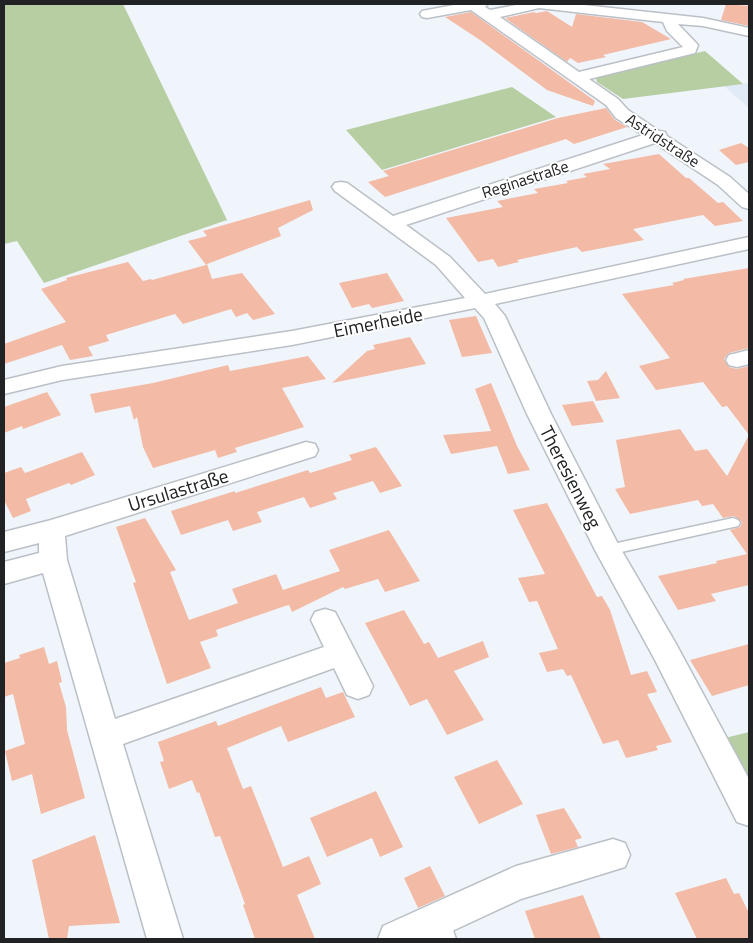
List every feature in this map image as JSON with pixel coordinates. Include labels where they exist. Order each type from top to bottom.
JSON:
[{"type":"street","points":[[427,14],[538,4],[703,22],[749,32]]},
{"type":"street","name":"Astridstraße","points":[[481,8],[612,102],[622,114],[659,136],[724,181],[749,203]]},
{"type":"street","points":[[577,77],[690,50],[691,45],[672,28],[669,19]]},
{"type":"street","name":"Reginastraße","points":[[392,224],[407,217],[659,136]]},
{"type":"street","name":"Theresienweg","points":[[340,187],[442,261],[494,316],[539,414],[608,550],[669,659],[749,811]]},
{"type":"street","name":"Eimerheide","points":[[4,387],[62,373],[292,338],[391,320],[749,243]]},
{"type":"street","name":"Ursulastraße","points":[[4,542],[51,530],[306,450]]},
{"type":"street","points":[[51,530],[53,560],[165,939]]},
{"type":"street","points":[[4,573],[53,560]]},
{"type":"street","points":[[325,620],[358,686]]},
{"type":"street","points":[[106,736],[341,653]]},
{"type":"street","points":[[396,939],[444,929],[516,883],[613,855]]},
{"type":"lane","points":[[608,550],[733,522]]},
{"type":"shaded area","points":[[749,83],[749,108],[724,86]]},
{"type":"green space","points":[[4,4],[123,4],[227,220],[44,283],[17,241],[4,244]]},
{"type":"green space","points":[[705,51],[743,84],[623,99],[597,82],[596,79],[600,76]]},
{"type":"green space","points":[[512,87],[556,117],[382,170],[346,130]]},
{"type":"green space","points":[[749,732],[749,790],[721,739]]},
{"type":"building","points":[[726,4],[749,6],[749,26],[721,20]]},
{"type":"building","points":[[547,11],[572,27],[576,14],[642,22],[671,39],[603,55],[606,57],[578,63],[570,58],[567,62],[505,18]]},
{"type":"building","points":[[471,12],[595,101],[593,106],[547,90],[480,40],[445,17]]},
{"type":"building","points":[[606,108],[615,120],[627,127],[574,144],[566,139],[385,197],[368,182],[389,176],[383,171],[558,118]]},
{"type":"building","points":[[741,143],[749,148],[749,162],[736,165],[719,150]]},
{"type":"building","points":[[659,154],[718,203],[723,202],[743,221],[715,226],[703,215],[633,229],[644,240],[582,252],[577,247],[517,260],[519,262],[498,267],[493,259],[478,262],[446,218],[503,207],[497,201],[538,193],[534,189],[568,183],[566,181],[587,177],[583,174],[610,169],[603,164]]},
{"type":"building","points":[[310,200],[313,210],[278,228],[281,236],[207,264],[212,279],[242,273],[275,314],[253,320],[247,313],[236,317],[231,309],[183,324],[175,314],[106,335],[109,341],[88,347],[93,356],[70,360],[62,345],[4,364],[4,344],[66,322],[41,289],[67,280],[66,278],[128,262],[143,281],[206,265],[188,241],[207,236],[203,231]]},
{"type":"building","points":[[749,268],[749,348],[729,353],[724,359],[729,367],[737,369],[749,366],[749,435],[727,406],[722,407],[703,382],[656,390],[639,366],[670,358],[622,294],[674,285],[672,283],[683,279]]},
{"type":"building","points":[[387,273],[404,301],[372,308],[369,304],[352,308],[339,283]]},
{"type":"building","points":[[476,316],[492,353],[462,357],[449,320]]},
{"type":"building","points":[[410,337],[426,364],[332,383],[367,351],[375,349],[373,345]]},
{"type":"building","points":[[308,356],[326,379],[282,388],[304,427],[235,448],[237,452],[218,458],[215,450],[153,468],[143,447],[137,417],[134,420],[130,406],[95,413],[90,394],[153,383],[228,365],[230,371]]},
{"type":"building","points":[[606,371],[620,398],[596,401],[587,381],[598,380]]},
{"type":"building","points":[[491,383],[517,446],[530,470],[508,474],[497,446],[451,454],[443,435],[491,431],[475,389]]},
{"type":"building","points":[[47,392],[61,415],[23,429],[22,426],[4,433],[4,407]]},
{"type":"building","points":[[593,401],[604,422],[572,426],[562,405]]},
{"type":"building","points":[[680,429],[695,451],[707,449],[727,476],[749,435],[749,585],[711,594],[716,601],[678,610],[658,576],[717,563],[716,561],[747,554],[730,530],[740,527],[742,522],[734,516],[723,518],[713,504],[702,506],[698,500],[630,514],[615,489],[625,487],[616,440]]},
{"type":"building","points":[[376,447],[402,486],[380,493],[373,481],[333,493],[337,499],[310,508],[304,497],[257,512],[262,522],[233,531],[228,520],[181,535],[171,511],[308,470],[310,473],[352,460],[349,455]]},
{"type":"building","points":[[82,452],[95,475],[71,485],[69,483],[26,499],[31,511],[13,518],[4,500],[4,473],[21,467],[25,473]]},
{"type":"building","points":[[547,503],[597,597],[602,596],[610,610],[631,675],[647,671],[657,692],[647,694],[672,742],[656,746],[658,750],[626,758],[618,740],[603,744],[571,675],[567,676],[563,669],[547,672],[539,653],[558,649],[537,601],[529,602],[518,578],[545,574],[513,510]]},
{"type":"building","points":[[145,518],[176,570],[170,572],[189,620],[238,603],[232,589],[276,574],[283,590],[340,571],[329,550],[389,530],[420,581],[385,592],[378,579],[345,589],[343,587],[292,612],[289,605],[216,630],[218,636],[200,642],[211,668],[167,684],[133,583],[136,582],[116,527]]},
{"type":"building","points":[[404,610],[424,644],[429,642],[438,658],[483,641],[489,657],[454,671],[484,720],[447,735],[427,699],[410,706],[365,623]]},
{"type":"building","points":[[749,644],[749,685],[712,696],[690,660]]},
{"type":"building","points":[[44,647],[49,664],[57,661],[62,682],[59,683],[66,707],[67,730],[85,798],[41,814],[32,774],[12,781],[5,751],[25,744],[13,694],[4,697],[4,663],[20,658],[19,655]]},
{"type":"building","points":[[321,687],[326,698],[343,692],[355,717],[288,742],[281,726],[227,748],[243,789],[251,786],[283,867],[309,856],[321,884],[297,895],[315,939],[255,939],[243,905],[245,904],[220,836],[215,837],[199,792],[197,793],[192,780],[169,789],[160,762],[164,761],[158,742],[216,721],[218,726]]},
{"type":"building","points":[[497,760],[523,804],[479,824],[454,777]]},
{"type":"building","points":[[376,791],[403,847],[380,857],[372,838],[327,857],[310,818]]},
{"type":"building","points":[[564,808],[582,838],[575,840],[578,847],[551,854],[536,815]]},
{"type":"building","points":[[95,835],[120,923],[69,926],[67,939],[49,939],[32,860]]},
{"type":"building","points":[[430,866],[445,896],[418,908],[404,878]]},
{"type":"building","points":[[726,878],[734,894],[739,893],[749,913],[749,939],[697,939],[675,893]]},
{"type":"building","points":[[583,895],[601,939],[535,939],[525,911]]}]
